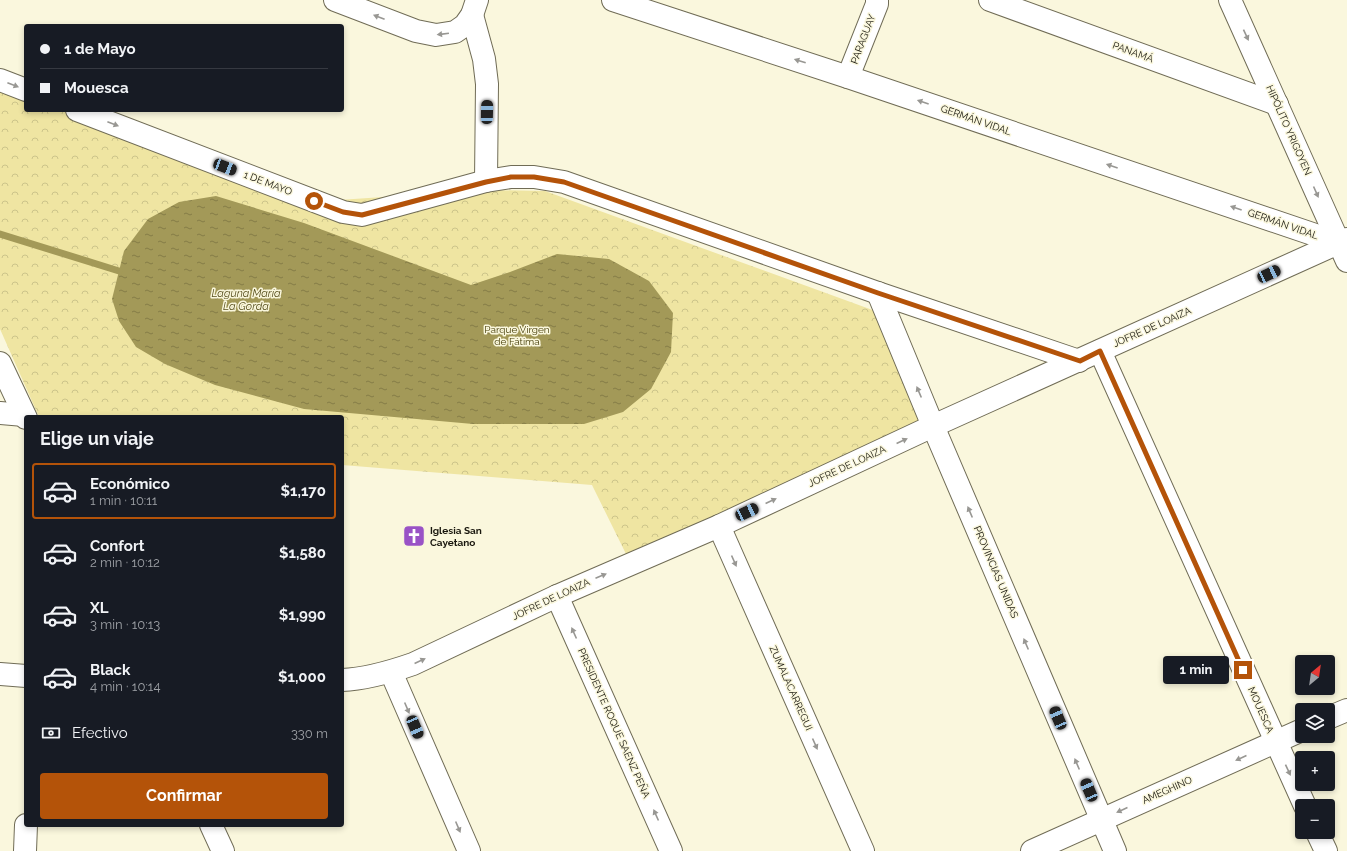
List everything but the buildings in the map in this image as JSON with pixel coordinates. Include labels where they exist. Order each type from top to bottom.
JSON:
[{"type":"street","points":[[335,0],[416,31],[436,35],[455,32],[465,25],[475,7]]},
{"type":"street","name":"GERMÁN VIDAL","points":[[613,0],[848,77],[1344,247]]},
{"type":"street","name":"PARAGUAY","points":[[848,77],[877,0]]},
{"type":"street","name":"PANAMÁ","points":[[990,0],[1277,104]]},
{"type":"street","name":"HIPÓLITO YRIGOYEN","points":[[1230,0],[1344,247]]},
{"type":"street","points":[[475,7],[487,84],[486,182]]},
{"type":"street","points":[[0,80],[24,89]]},
{"type":"street","name":"1 DE MAYO","points":[[82,112],[343,212],[362,215],[486,182],[511,177],[534,177],[564,182],[878,293],[1080,361]]},
{"type":"street","name":"JOFRE DE LOAIZA","points":[[344,680],[360,679],[391,672],[420,661],[557,596],[719,526],[933,426],[1100,351],[1344,247]]},
{"type":"street","name":"PROVINCIAS UNIDAS","points":[[878,293],[933,426],[1115,851]]},
{"type":"street","name":"MOUESCA","points":[[1100,351],[1302,799]]},
{"type":"street","points":[[0,363],[24,415]]},
{"type":"street","points":[[0,413],[24,417]]},
{"type":"street","name":"ZUMALACARREGUI","points":[[719,526],[863,851]]},
{"type":"street","name":"PRESIDENTE ROQUE SAENZ PEÑA","points":[[557,596],[672,851]]},
{"type":"street","points":[[391,672],[469,851]]},
{"type":"street","points":[[0,674],[24,676]]},
{"type":"street","points":[[1335,715],[1347,710]]},
{"type":"street","name":"AMEGHINO","points":[[1032,851],[1295,733]]},
{"type":"street","points":[[25,851],[26,827]]},
{"type":"street","points":[[212,827],[223,851]]},
{"type":"street","points":[[1320,839],[1326,851]]},
{"type":"green space","name":"Parque Virgen de Fátima","points":[[0,86],[24,95],[24,112],[69,112],[309,202],[487,190],[545,191],[878,312],[920,422],[627,556],[592,485],[344,465],[344,415],[38,415],[0,329]]},
{"type":"water","name":"Laguna María La Gorda","points":[[216,196],[304,223],[471,285],[557,254],[609,259],[649,281],[673,313],[671,352],[651,389],[623,412],[584,424],[473,424],[304,409],[215,385],[165,364],[136,347],[119,321],[112,299],[124,251],[148,219],[179,202]]},
{"type":"waterway","points":[[0,234],[119,271]]},
{"type":"place","name":"Iglesia San Cayetano","points":[[414,536]]},
{"type":"route","points":[[314,201],[343,212],[362,215],[486,182],[511,177],[534,177],[564,182],[878,293],[1080,361],[1100,351],[1243,670]]}]
